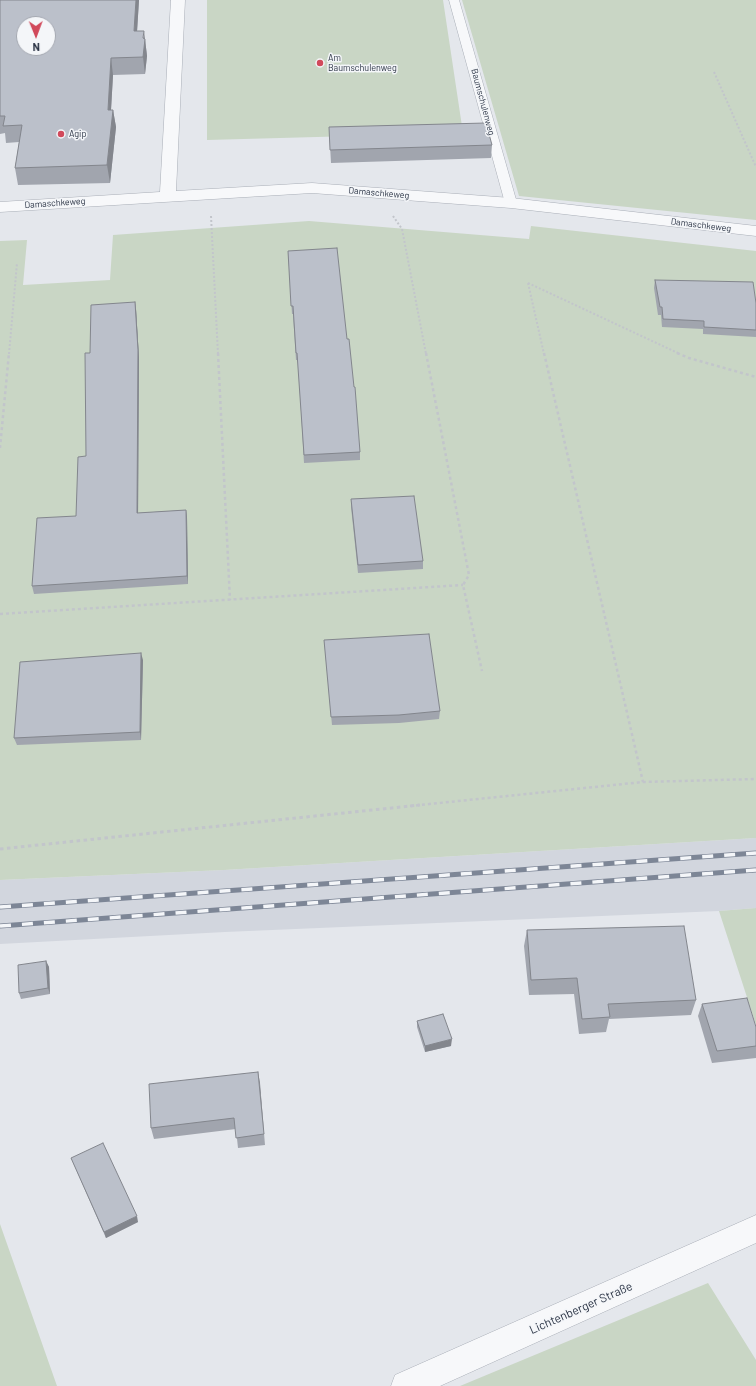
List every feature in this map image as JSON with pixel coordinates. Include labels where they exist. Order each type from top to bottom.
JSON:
[{"type":"street","points":[[168,196],[178,0]]},
{"type":"street","name":"Damaschkeweg","points":[[0,207],[209,193],[312,188],[511,203],[756,232]]},
{"type":"street","name":"Lichtenberger Straße","points":[[406,1386],[756,1229]]},
{"type":"lane","name":"Baumschulenweg","points":[[454,0],[511,203]]},
{"type":"path","points":[[714,72],[756,167]]},
{"type":"path","points":[[209,193],[230,600]]},
{"type":"path","points":[[376,193],[402,229],[469,575],[463,585],[482,671]]},
{"type":"path","points":[[0,448],[17,263]]},
{"type":"path","points":[[643,782],[528,283],[689,358],[756,376]]},
{"type":"path","points":[[0,614],[463,585]]},
{"type":"path","points":[[0,849],[643,782],[756,779]]},
{"type":"shaded area","points":[[756,838],[756,908],[719,911],[225,932],[0,944],[0,880],[224,870]]},
{"type":"green space","name":"Am Baumschulenweg","points":[[207,0],[443,0],[463,133],[207,140]]},
{"type":"green space","points":[[462,0],[756,0],[756,220],[519,196]]},
{"type":"green space","points":[[309,221],[529,239],[531,226],[756,251],[756,838],[224,870],[0,880],[0,241],[27,240],[23,285],[110,280],[113,235]]},
{"type":"green space","points":[[756,908],[756,1025],[719,911]]},
{"type":"green space","points":[[0,1224],[57,1386],[0,1386]]},
{"type":"green space","points":[[708,1283],[756,1360],[756,1386],[460,1386]]},
{"type":"building","points":[[0,0],[136,0],[134,31],[144,31],[143,38],[145,39],[143,57],[111,58],[108,110],[113,110],[107,165],[15,168],[22,125],[3,126],[5,116],[0,116]]},
{"type":"building","points":[[486,123],[492,145],[330,150],[329,127]]},
{"type":"building","points":[[337,248],[347,339],[349,339],[355,387],[360,452],[304,455],[293,306],[291,306],[288,251]]},
{"type":"building","points":[[655,280],[753,282],[756,303],[756,330],[704,327],[704,321],[663,319],[662,307],[660,307]]},
{"type":"building","points":[[135,302],[138,350],[137,513],[186,510],[187,576],[32,586],[37,518],[76,516],[78,457],[86,456],[85,353],[90,353],[91,305]]},
{"type":"building","points":[[414,496],[423,561],[358,565],[351,499]]},
{"type":"building","points":[[429,634],[440,711],[399,715],[331,717],[324,640]]},
{"type":"building","points":[[141,653],[140,732],[14,738],[20,662]]},
{"type":"building","points":[[684,926],[696,1000],[608,1004],[610,1017],[582,1019],[577,978],[531,980],[527,930]]},
{"type":"building","points":[[46,961],[48,988],[19,993],[18,965]]},
{"type":"building","points":[[747,998],[756,1027],[756,1046],[717,1051],[702,1004]]},
{"type":"building","points":[[443,1014],[452,1039],[425,1046],[417,1021]]},
{"type":"building","points":[[258,1072],[264,1134],[236,1138],[234,1118],[151,1128],[149,1084]]},
{"type":"building","points":[[103,1143],[137,1216],[104,1232],[71,1158]]},
{"type":"railway","points":[[0,907],[756,853]]},
{"type":"railway","points":[[0,926],[756,870]]},
{"type":"place","name":"Am Baumschulenweg","points":[[320,63]]},
{"type":"place","name":"Agip","points":[[61,134]]}]
